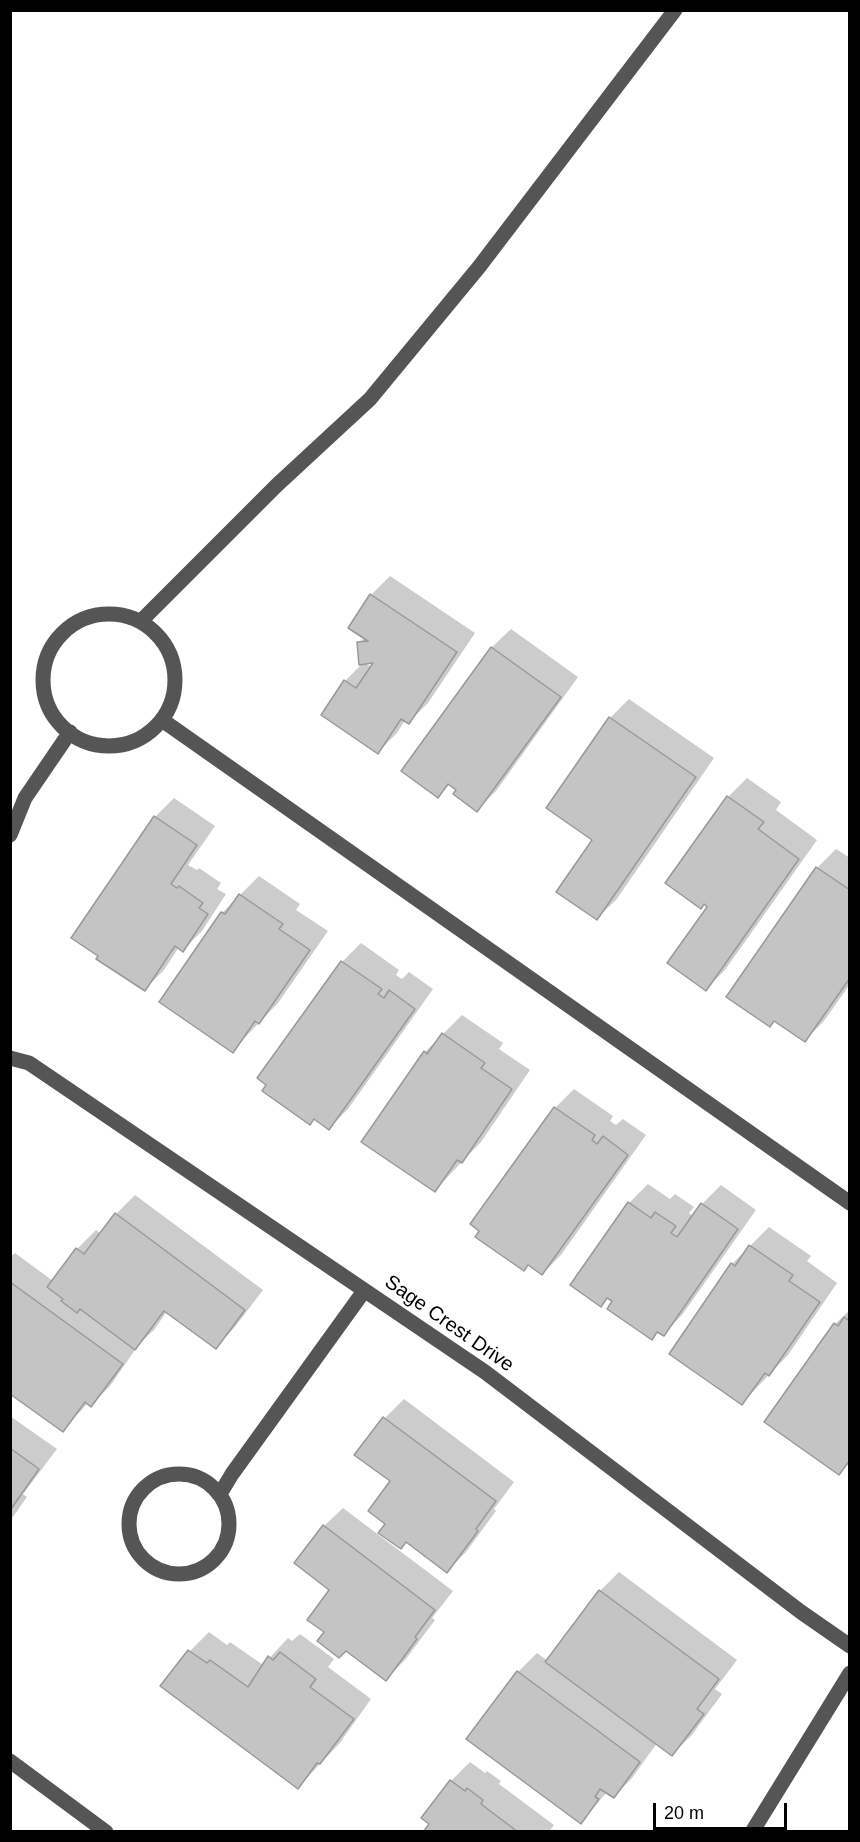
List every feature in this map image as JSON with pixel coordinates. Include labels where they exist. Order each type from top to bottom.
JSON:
[{"type":"street","points":[[141,621],[277,485],[370,399],[479,267],[675,10]]},
{"type":"street","points":[[97,614],[118,614],[141,621],[158,636],[171,655],[176,678],[173,700],[162,720],[150,733],[133,742],[116,747],[97,746],[80,740],[62,728],[50,711],[44,691],[43,670],[49,650],[61,633],[78,621],[97,614]]},
{"type":"street","points":[[162,720],[849,1203]]},
{"type":"street","points":[[10,835],[25,798],[70,732]]},
{"type":"street","name":"Sage Crest Drive","points":[[10,1058],[29,1063],[485,1372],[849,1646]]},
{"type":"street","points":[[220,1494],[239,1464],[364,1291]]},
{"type":"street","points":[[176,1474],[192,1476],[208,1482],[220,1494],[227,1510],[229,1528],[225,1545],[214,1560],[200,1569],[182,1574],[164,1571],[149,1564],[137,1551],[130,1535],[130,1517],[135,1501],[145,1487],[159,1478],[176,1474]]},
{"type":"street","points":[[752,1832],[849,1673]]},
{"type":"street","points":[[10,1761],[106,1832]]},
{"type":"building","points":[[370,594],[457,652],[409,724],[401,719],[378,754],[321,715],[344,680],[356,688],[373,663],[359,665],[357,642],[368,641],[348,628]]},
{"type":"building","points":[[491,647],[561,697],[477,812],[453,794],[456,790],[448,784],[438,798],[401,771]]},
{"type":"building","points":[[609,717],[696,777],[597,920],[556,892],[592,840],[546,808]]},
{"type":"building","points":[[727,796],[764,822],[758,829],[799,859],[706,991],[667,963],[707,907],[704,904],[701,909],[665,883]]},
{"type":"building","points":[[154,816],[197,845],[171,884],[177,888],[179,886],[203,903],[199,908],[208,914],[183,952],[175,946],[145,991],[96,959],[98,956],[71,938]]},
{"type":"building","points":[[816,867],[850,890],[850,978],[805,1042],[774,1021],[770,1027],[726,997]]},
{"type":"building","points":[[239,894],[283,924],[279,929],[310,950],[259,1024],[255,1021],[233,1053],[159,1002],[221,912],[225,914]]},
{"type":"building","points":[[341,961],[382,989],[378,994],[384,998],[389,990],[415,1009],[329,1130],[314,1119],[310,1125],[262,1091],[266,1085],[257,1078]]},
{"type":"building","points":[[442,1033],[485,1063],[481,1068],[512,1089],[462,1163],[457,1160],[435,1192],[361,1142],[424,1051],[427,1054]]},
{"type":"building","points":[[554,1107],[595,1135],[592,1140],[597,1144],[603,1136],[628,1155],[542,1275],[528,1265],[524,1271],[475,1237],[479,1231],[470,1224]]},
{"type":"building","points":[[628,1202],[651,1218],[655,1212],[676,1226],[671,1233],[677,1237],[701,1203],[738,1229],[664,1336],[657,1332],[652,1340],[607,1309],[612,1301],[607,1298],[601,1307],[570,1285]]},
{"type":"building","points":[[115,1213],[245,1310],[216,1349],[164,1311],[135,1350],[80,1309],[77,1313],[47,1287],[76,1248],[84,1254]]},
{"type":"building","points":[[749,1245],[793,1275],[789,1281],[820,1302],[769,1376],[765,1373],[742,1405],[669,1354],[731,1263],[735,1266]]},
{"type":"building","points":[[10,1282],[123,1364],[91,1407],[85,1402],[63,1432],[10,1394]]},
{"type":"building","points":[[844,1317],[850,1321],[850,1460],[839,1475],[764,1422],[834,1323],[838,1326]]},
{"type":"building","points":[[383,1417],[496,1501],[476,1529],[478,1531],[447,1573],[406,1542],[401,1549],[378,1533],[385,1524],[368,1511],[390,1481],[354,1455]]},
{"type":"building","points":[[10,1448],[39,1469],[11,1509],[10,1508]]},
{"type":"building","points":[[323,1525],[435,1610],[386,1681],[346,1651],[339,1658],[317,1641],[324,1632],[307,1620],[329,1590],[294,1563]]},
{"type":"building","points":[[599,1590],[719,1679],[697,1709],[704,1714],[672,1756],[545,1662]]},
{"type":"building","points":[[188,1650],[207,1663],[210,1660],[248,1687],[268,1656],[273,1660],[280,1652],[316,1679],[310,1687],[354,1719],[298,1789],[160,1686]]},
{"type":"building","points":[[517,1671],[640,1762],[614,1798],[600,1789],[595,1797],[599,1799],[581,1824],[466,1739]]},
{"type":"building","points":[[450,1780],[465,1791],[467,1788],[483,1800],[481,1804],[518,1832],[423,1832],[429,1824],[421,1818]]}]
